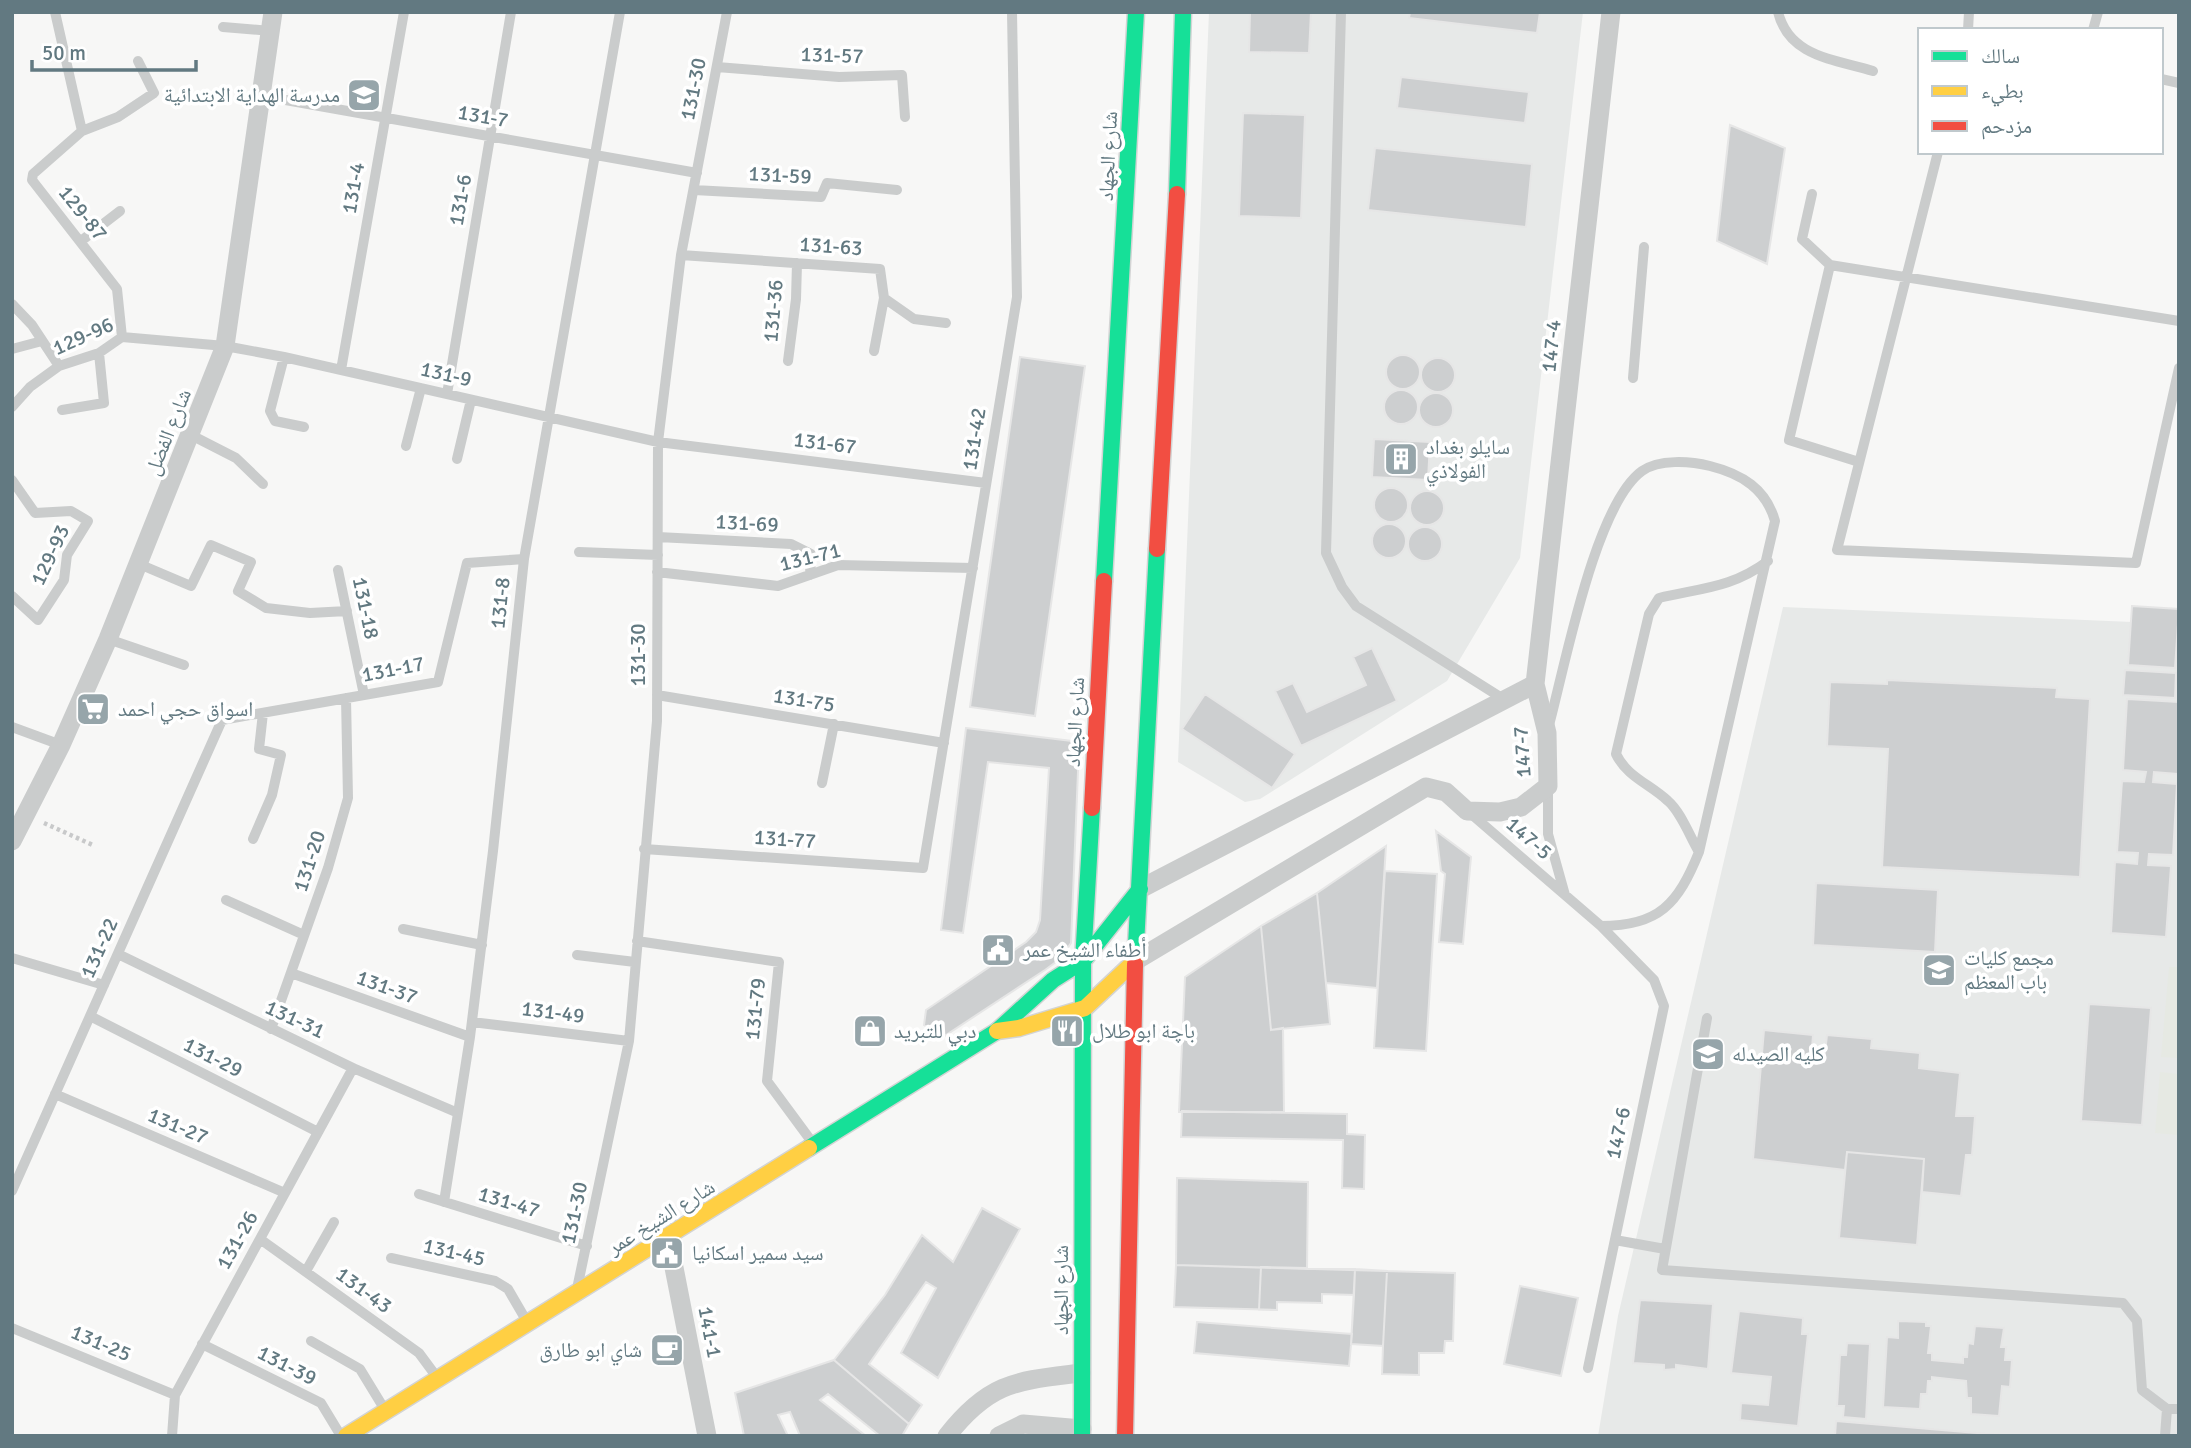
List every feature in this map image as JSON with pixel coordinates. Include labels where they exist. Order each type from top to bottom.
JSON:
[{"type":"main road","name":"شارع الجهاد","points":[[1082,1432],[1083,961],[1136,12]]},
{"type":"main road","points":[[1125,1436],[1135,961],[1181,112],[1183,12]]},
{"type":"main road","name":"شارع الشيخ عمر","points":[[344,1436],[575,1296],[997,1031],[1053,980],[1083,961],[1140,889]]},
{"type":"main road","name":"شارع الشيخ عمر","points":[[997,1031],[1019,1028],[1084,1008],[1135,961]]},
{"type":"street","name":"147-4","points":[[1535,684],[1611,12]]},
{"type":"street","name":"شارع الفضل","points":[[12,841],[61,745],[108,639],[225,346],[272,22]]},
{"type":"street","name":"147-7","points":[[1140,889],[1535,684],[1547,733],[1548,786],[1521,807],[1500,812],[1467,811]]},
{"type":"street","points":[[1135,961],[1426,788],[1446,792],[1467,811]]},
{"type":"street","name":"141-1","points":[[668,1237],[708,1436]]},
{"type":"street","points":[[947,1436],[965,1412],[989,1393],[1018,1380],[1081,1373]]},
{"type":"street","points":[[999,1436],[1023,1424],[1082,1432]]},
{"type":"lane","points":[[55,12],[82,131],[118,117],[153,93],[138,61]]},
{"type":"lane","name":"131-4","points":[[341,370],[404,12]]},
{"type":"lane","name":"131-6","points":[[447,394],[511,12]]},
{"type":"lane","name":"131-8","points":[[444,1202],[482,945],[524,559],[621,12]]},
{"type":"lane","name":"131-30","points":[[575,1296],[629,1041],[657,695],[658,442],[681,255],[727,12]]},
{"type":"lane","name":"131-42","points":[[923,868],[1017,297],[1012,12]]},
{"type":"lane","points":[[1341,12],[1326,553],[1342,587],[1356,606],[1505,700]]},
{"type":"lane","points":[[1778,12],[1782,29],[1799,48],[1873,71]]},
{"type":"lane","points":[[223,27],[272,22]]},
{"type":"lane","name":"131-57","points":[[717,67],[839,77],[902,75],[905,117]]},
{"type":"lane","name":"131-7","points":[[263,96],[697,173]]},
{"type":"lane","name":"129-87","points":[[82,131],[33,174],[32,180],[117,289],[122,337]]},
{"type":"lane","points":[[1937,154],[1837,550],[2136,563],[2179,368]]},
{"type":"lane","name":"131-59","points":[[694,190],[821,197],[827,183],[897,190]]},
{"type":"lane","points":[[1812,194],[1802,239],[1830,265],[2179,321]]},
{"type":"lane","points":[[81,241],[120,211]]},
{"type":"lane","points":[[1633,378],[1644,247]]},
{"type":"lane","name":"131-63","points":[[681,255],[880,269],[884,298]]},
{"type":"lane","name":"131-36","points":[[788,361],[796,299],[797,263]]},
{"type":"lane","points":[[1830,265],[1789,440],[1859,462]]},
{"type":"lane","points":[[874,351],[884,298],[914,319],[946,323]]},
{"type":"lane","points":[[12,304],[43,341],[59,366]]},
{"type":"lane","name":"129-96","points":[[12,407],[30,387],[59,366],[99,353],[122,337],[225,346]]},
{"type":"lane","points":[[12,349],[43,341]]},
{"type":"lane","name":"131-9","points":[[225,346],[658,442]]},
{"type":"lane","points":[[62,410],[104,403],[99,353]]},
{"type":"lane","points":[[284,357],[270,411],[275,421],[304,427]]},
{"type":"lane","points":[[407,446],[421,388]]},
{"type":"lane","points":[[457,459],[471,400]]},
{"type":"lane","points":[[191,435],[236,458],[263,484]]},
{"type":"lane","name":"131-67","points":[[658,442],[986,483]]},
{"type":"lane","points":[[1547,733],[1600,537],[1623,489],[1643,470],[1663,463],[1698,464],[1721,470],[1751,483],[1765,496],[1776,521],[1699,852],[1687,880],[1671,903],[1649,919],[1632,926],[1601,926]]},
{"type":"lane","name":"129-93","points":[[12,480],[35,513],[71,511],[88,521],[67,555],[64,580],[38,620],[12,596]]},
{"type":"lane","name":"131-69","points":[[657,537],[790,544],[811,554],[810,575]]},
{"type":"lane","points":[[139,564],[191,586],[211,545],[251,562],[238,591],[266,608],[310,613],[346,611]]},
{"type":"lane","points":[[579,552],[658,555]]},
{"type":"lane","name":"131-17","points":[[222,720],[438,682],[467,563],[524,559]]},
{"type":"lane","points":[[1699,852],[1670,802],[1636,779],[1622,766],[1616,754],[1649,614],[1659,598],[1726,585],[1749,575],[1768,561]]},
{"type":"lane","name":"131-71","points":[[657,572],[778,586],[838,565],[973,568]]},
{"type":"lane","name":"131-18","points":[[338,570],[364,695]]},
{"type":"lane","points":[[108,639],[184,665]]},
{"type":"lane","name":"131-75","points":[[657,695],[944,743]]},
{"type":"lane","name":"131-20","points":[[271,1029],[348,798],[346,698]]},
{"type":"lane","points":[[253,839],[272,795],[281,755],[259,749],[263,713]]},
{"type":"lane","name":"131-22","points":[[12,1191],[222,720]]},
{"type":"lane","points":[[822,783],[834,724]]},
{"type":"lane","points":[[12,727],[61,745]]},
{"type":"lane","name":"147-5","points":[[1548,786],[1548,834],[1565,895]]},
{"type":"lane","name":"147-5","points":[[1467,811],[1601,926]]},
{"type":"lane","name":"131-77","points":[[644,849],[923,868]]},
{"type":"lane","points":[[226,900],[304,935]]},
{"type":"lane","name":"147-6","points":[[1588,1368],[1664,1006],[1654,980],[1601,926]]},
{"type":"lane","points":[[403,929],[482,945]]},
{"type":"lane","name":"131-79","points":[[636,941],[779,962],[767,1081],[815,1145]]},
{"type":"lane","name":"131-31","points":[[118,954],[353,1068],[458,1113]]},
{"type":"lane","points":[[578,955],[635,962]]},
{"type":"lane","points":[[12,958],[104,985]]},
{"type":"lane","name":"131-37","points":[[291,973],[470,1037]]},
{"type":"lane","name":"131-29","points":[[90,1016],[318,1132]]},
{"type":"lane","points":[[1707,1018],[1661,1270],[2123,1303],[2137,1321],[2142,1390],[2167,1409],[2179,1409]]},
{"type":"lane","name":"131-49","points":[[472,1022],[629,1041]]},
{"type":"lane","name":"131-26","points":[[172,1436],[174,1395],[353,1068]]},
{"type":"lane","name":"131-27","points":[[55,1094],[285,1193]]},
{"type":"lane","name":"131-47","points":[[419,1194],[587,1246]]},
{"type":"lane","points":[[306,1271],[334,1222]]},
{"type":"lane","name":"131-43","points":[[260,1239],[419,1353],[439,1379]]},
{"type":"lane","points":[[1615,1240],[1665,1249]]},
{"type":"lane","name":"131-45","points":[[391,1258],[495,1281],[508,1289],[529,1324]]},
{"type":"lane","name":"131-25","points":[[12,1328],[174,1395]]},
{"type":"lane","points":[[311,1341],[360,1369],[386,1412]]},
{"type":"lane","name":"131-39","points":[[202,1344],[321,1403],[344,1436]]},
{"type":"lane","points":[[2165,1436],[2167,1409]]},
{"type":"path","points":[[27,816],[95,846]]},
{"type":"shaded area","points":[[1209,12],[1583,12],[1520,558],[1447,681],[1260,799],[1245,802],[1178,762]]},
{"type":"shaded area","name":"مجمع كليات باب المعظم","points":[[1783,607],[2179,624],[2179,1436],[1598,1436],[1618,1316]]},
{"type":"shaded area","points":[[2169,967],[2179,967],[2179,1058],[2161,1057]]},
{"type":"shaded area","points":[[2160,1072],[2179,1074],[2179,1135],[2155,1133]]},
{"type":"building","points":[[1250,12],[1311,12],[1309,53],[1249,52]]},
{"type":"building","points":[[1410,12],[1540,12],[1537,33],[1409,18]]},
{"type":"building","points":[[1401,77],[1529,92],[1525,123],[1397,108]]},
{"type":"building","points":[[1243,113],[1305,115],[1301,218],[1239,216]]},
{"type":"building","points":[[1730,125],[1785,148],[1767,264],[1717,241]]},
{"type":"building","points":[[1375,148],[1532,164],[1526,227],[1368,210]]},
{"type":"building","points":[[1403,355],[1415,360],[1420,372],[1415,384],[1403,389],[1391,384],[1386,372],[1391,360]]},
{"type":"building","points":[[1020,357],[1085,366],[1035,716],[970,707]]},
{"type":"building","points":[[1438,358],[1450,363],[1455,375],[1450,387],[1438,392],[1426,387],[1421,375],[1426,363]]},
{"type":"building","points":[[1401,390],[1413,395],[1418,407],[1413,419],[1401,424],[1389,419],[1384,407],[1389,395]]},
{"type":"building","points":[[1436,393],[1448,398],[1453,410],[1448,422],[1436,427],[1424,422],[1419,410],[1424,398]]},
{"type":"building","name":"سايلو بغداد الفولاذي","points":[[1374,439],[1430,442],[1428,480],[1372,477]]},
{"type":"building","points":[[1391,488],[1403,493],[1408,505],[1403,517],[1391,522],[1379,517],[1374,505],[1379,493]]},
{"type":"building","points":[[1427,491],[1439,496],[1444,508],[1439,520],[1427,525],[1415,520],[1410,508],[1415,496]]},
{"type":"building","points":[[1389,524],[1401,529],[1406,541],[1401,553],[1389,558],[1377,553],[1372,541],[1377,529]]},
{"type":"building","points":[[1425,527],[1437,532],[1442,544],[1437,556],[1425,561],[1413,556],[1408,544],[1413,532]]},
{"type":"building","points":[[2132,606],[2179,609],[2175,668],[2128,665]]},
{"type":"building","points":[[1372,648],[1397,701],[1301,746],[1275,691],[1293,683],[1307,712],[1366,685],[1353,657]]},
{"type":"building","points":[[2125,670],[2176,673],[2175,698],[2123,695]]},
{"type":"building","points":[[1887,680],[2057,688],[2056,697],[2090,699],[2080,877],[1882,867],[1888,749],[1827,746],[1830,682],[1887,684]]},
{"type":"building","points":[[1205,694],[1295,754],[1272,788],[1182,729]]},
{"type":"building","points":[[2127,699],[2179,702],[2178,774],[2154,772],[2153,782],[2177,784],[2173,855],[2149,854],[2148,865],[2171,866],[2166,937],[2111,933],[2115,862],[2137,864],[2138,853],[2117,852],[2122,781],[2144,782],[2146,772],[2123,770]]},
{"type":"building","points":[[966,728],[1072,741],[1079,747],[1071,943],[1060,959],[943,1037],[924,1025],[926,1010],[1026,942],[1036,932],[1040,920],[1049,768],[988,762],[963,933],[941,930]]},
{"type":"building","points":[[1436,831],[1471,857],[1463,944],[1439,942],[1445,874],[1441,871]]},
{"type":"building","points":[[1386,846],[1377,988],[1326,983],[1317,893]]},
{"type":"building","points":[[1385,871],[1437,874],[1426,1051],[1374,1048]]},
{"type":"building","points":[[1816,883],[1938,890],[1935,952],[1813,945]]},
{"type":"building","points":[[1317,893],[1330,1024],[1271,1030],[1261,926]]},
{"type":"building","points":[[1261,926],[1271,1030],[1283,1028],[1284,1112],[1179,1112],[1185,977]]},
{"type":"building","points":[[2089,1004],[2151,1008],[2142,1125],[2081,1121]]},
{"type":"building","points":[[1764,1030],[1813,1035],[1811,1061],[1824,1062],[1827,1035],[1872,1039],[1871,1048],[1920,1053],[1919,1068],[1960,1073],[1956,1116],[1975,1116],[1972,1155],[1966,1155],[1961,1196],[1922,1192],[1924,1159],[1847,1152],[1845,1170],[1753,1159]]},
{"type":"building","points":[[1182,1111],[1347,1114],[1347,1134],[1365,1135],[1364,1189],[1342,1188],[1343,1140],[1181,1137]]},
{"type":"building","points":[[1847,1152],[1924,1159],[1917,1245],[1839,1238]]},
{"type":"building","points":[[1177,1178],[1308,1182],[1307,1269],[1176,1265]]},
{"type":"building","points":[[982,1208],[1020,1229],[938,1378],[901,1353],[936,1288],[926,1282],[869,1364],[922,1405],[909,1424],[834,1360],[885,1295],[922,1235],[953,1262]]},
{"type":"building","points":[[1176,1265],[1455,1273],[1453,1341],[1445,1341],[1444,1353],[1419,1353],[1419,1375],[1382,1374],[1383,1346],[1351,1344],[1354,1295],[1322,1294],[1322,1303],[1277,1302],[1277,1310],[1174,1307]]},
{"type":"building","points":[[1261,1267],[1355,1269],[1354,1295],[1322,1294],[1322,1303],[1277,1302],[1277,1310],[1259,1310]]},
{"type":"building","points":[[1355,1269],[1387,1271],[1383,1346],[1351,1344]]},
{"type":"building","points":[[1520,1286],[1578,1298],[1561,1376],[1504,1364]]},
{"type":"building","points":[[1640,1300],[1713,1304],[1708,1369],[1676,1365],[1676,1369],[1664,1370],[1664,1365],[1633,1363]]},
{"type":"building","points":[[1739,1311],[1803,1318],[1802,1334],[1808,1334],[1798,1426],[1740,1420],[1741,1403],[1768,1405],[1771,1377],[1731,1373]]},
{"type":"building","points":[[1898,1321],[1926,1322],[1926,1326],[1931,1326],[1928,1353],[1932,1353],[1932,1360],[1963,1363],[1963,1357],[1967,1357],[1968,1343],[1973,1344],[1975,1326],[2004,1328],[2001,1347],[2006,1347],[2005,1360],[2012,1360],[2010,1387],[2002,1386],[1999,1416],[1971,1414],[1971,1398],[1967,1398],[1966,1381],[1932,1377],[1932,1381],[1928,1381],[1927,1394],[1921,1394],[1920,1409],[1883,1407],[1887,1337],[1898,1338]]},
{"type":"building","points":[[1197,1322],[1352,1334],[1349,1366],[1194,1353]]},
{"type":"building","points":[[1847,1343],[1870,1344],[1866,1419],[1843,1417],[1844,1406],[1837,1406],[1840,1355],[1846,1355]]},
{"type":"building","points":[[834,1360],[909,1424],[902,1436],[880,1436],[828,1394],[820,1400],[866,1436],[800,1436],[790,1412],[778,1415],[788,1436],[744,1436],[735,1393]]},
{"type":"building","points":[[1836,1421],[2012,1436],[1835,1436]]},
{"type":"traffic: fast","points":[[1104,581],[1136,12]]},
{"type":"traffic: fast","points":[[1177,194],[1183,12]]},
{"type":"traffic: fast","points":[[1135,964],[1157,549]]},
{"type":"traffic: fast","points":[[1082,1436],[1083,961],[1092,808]]},
{"type":"traffic: fast","points":[[809,1148],[997,1031],[1053,980],[1083,961],[1140,889]]},
{"type":"traffic: slow","points":[[997,1031],[1019,1028],[1085,1008],[1135,961]]},
{"type":"traffic: slow","points":[[346,1436],[809,1148]]},
{"type":"traffic: jam","points":[[1157,549],[1177,194]]},
{"type":"traffic: jam","points":[[1092,808],[1104,581]]},
{"type":"traffic: jam","points":[[1125,1436],[1135,964]]},
{"type":"place","name":"مدرسة الهداية الابتدائية","points":[[364,95]]},
{"type":"place","name":"سايلو بغداد الفولاذي","points":[[1401,459]]},
{"type":"place","name":"اسواق حجي احمد","points":[[93,709]]},
{"type":"place","name":"أطفاء الشيخ عمر","points":[[998,950]]},
{"type":"place","name":"مجمع كليات باب المعظم","points":[[1939,970]]},
{"type":"place","name":"دبي للتبريد","points":[[870,1031]]},
{"type":"place","name":"باچة ابو طلال","points":[[1067,1031]]},
{"type":"place","name":"كليه الصيدله","points":[[1708,1054]]},
{"type":"place","name":"سيد سمير اسكانيا","points":[[667,1253]]},
{"type":"place","name":"شاي ابو طارق","points":[[667,1350]]}]
